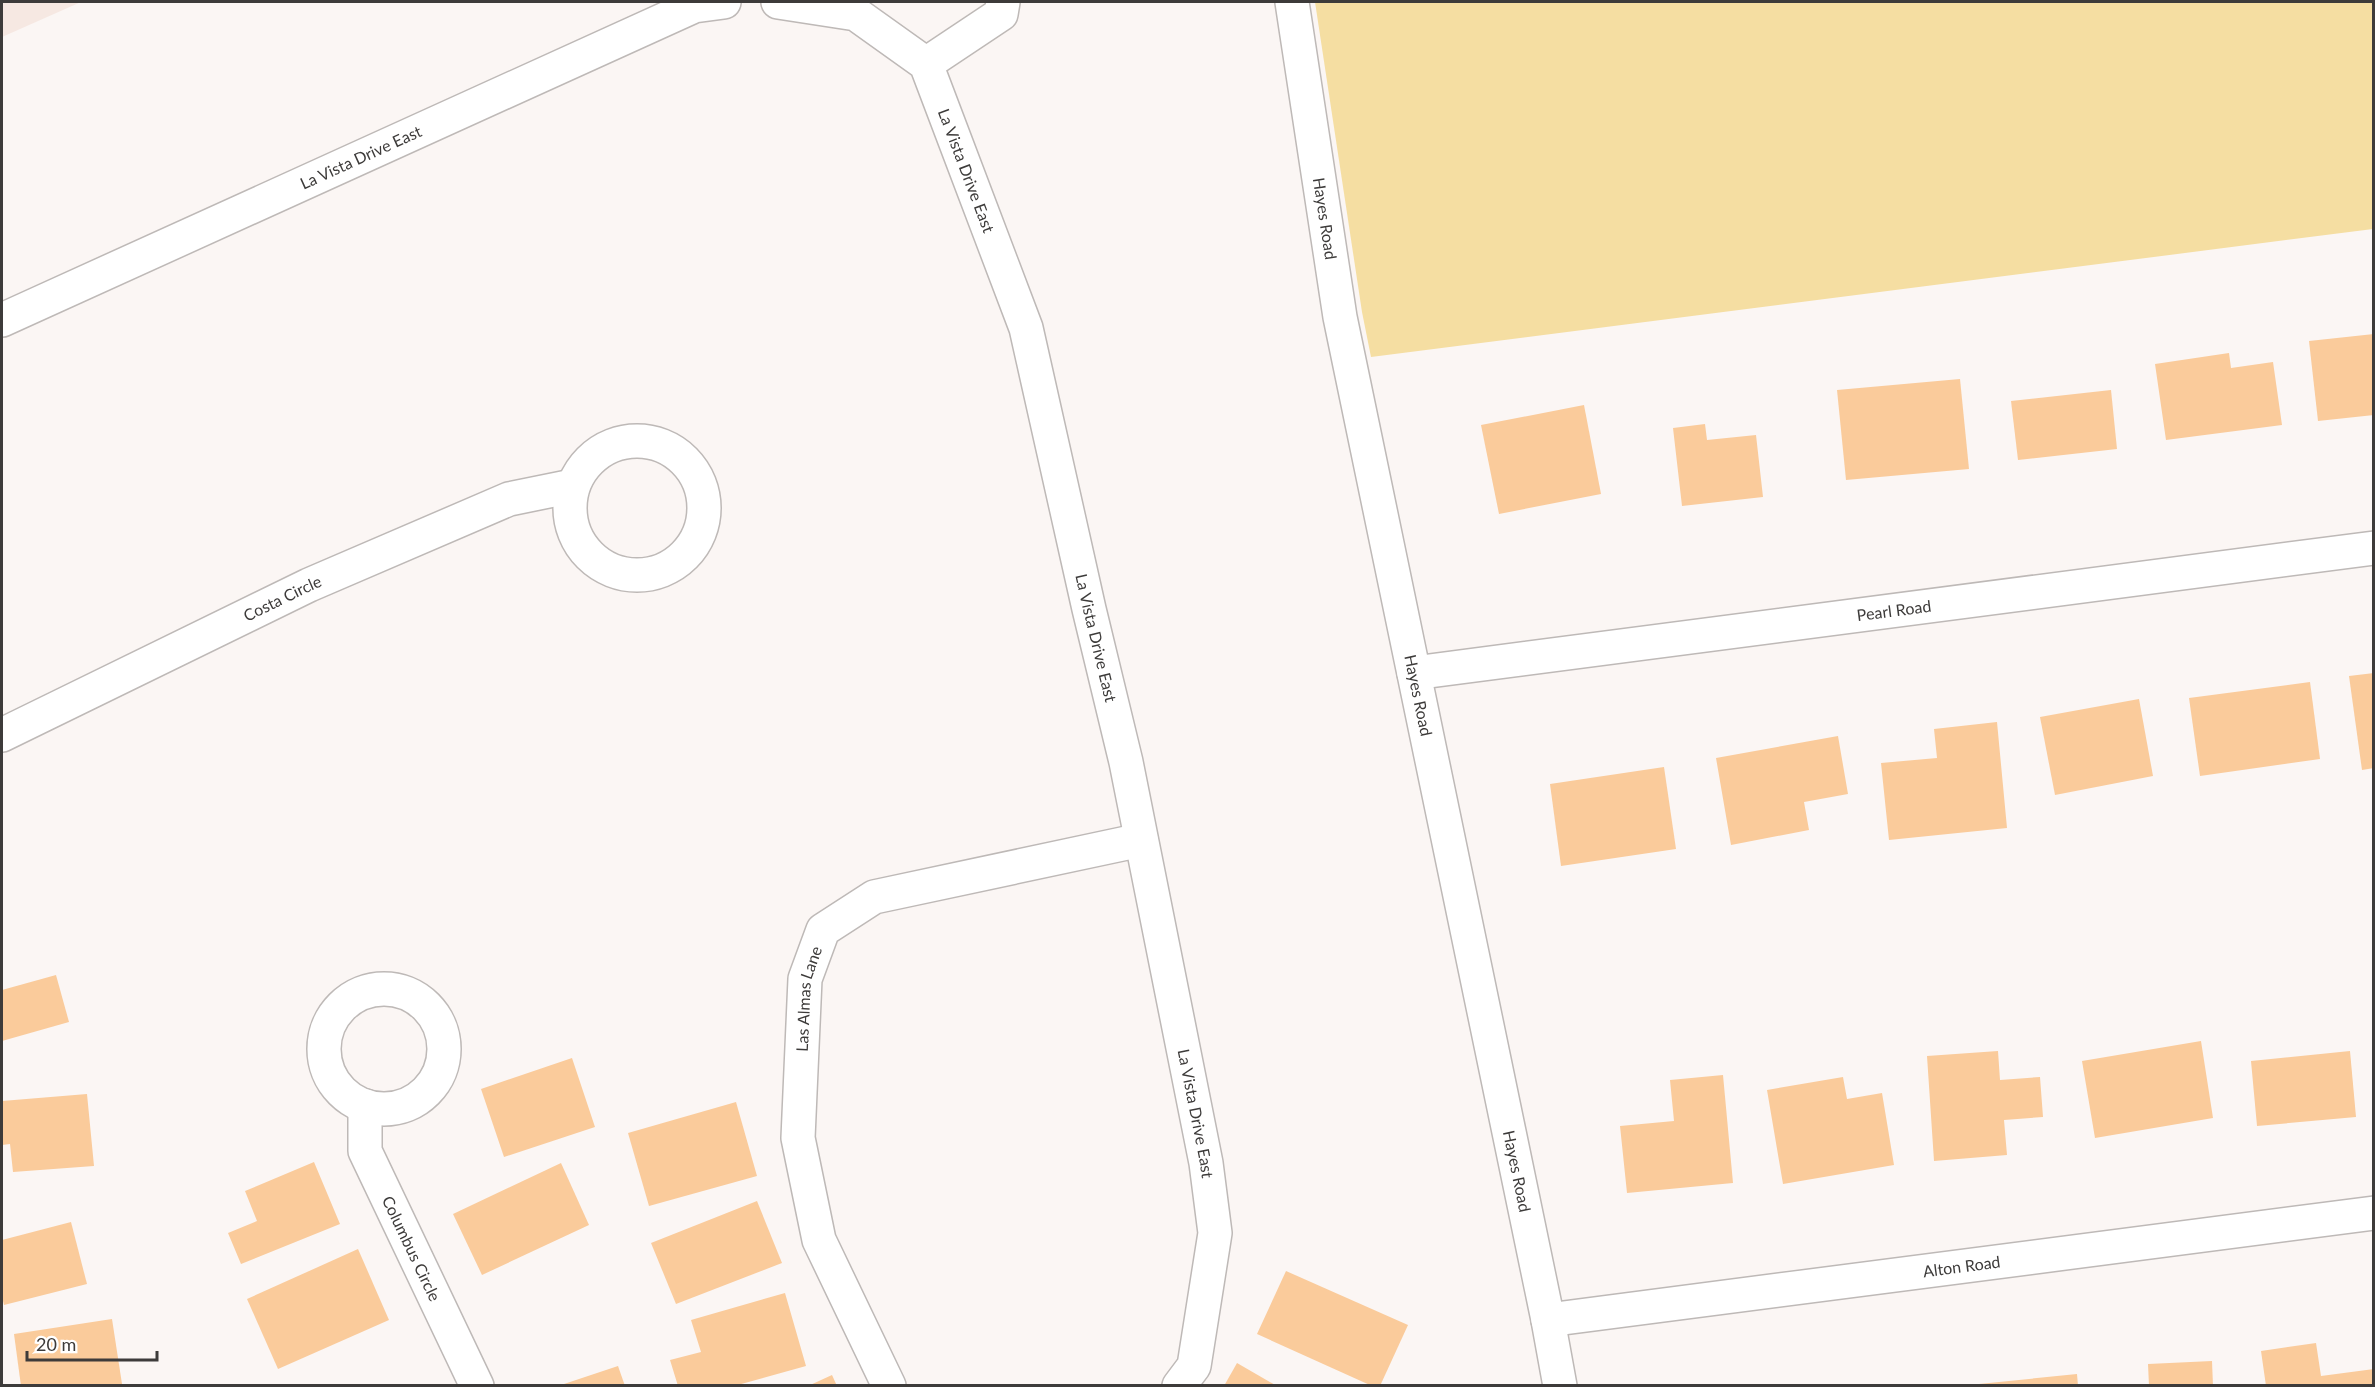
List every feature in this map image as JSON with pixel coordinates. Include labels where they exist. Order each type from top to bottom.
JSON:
[{"type":"street","points":[[778,2],[856,14],[926,63],[1001,14],[1003,2]]},
{"type":"street","name":"Hayes Road","points":[[1292,2],[1340,317],[1560,1386]]},
{"type":"street","name":"La Vista Drive East","points":[[2,320],[704,3]]},
{"type":"street","name":"La Vista Drive East","points":[[926,63],[1026,328],[1126,762],[1206,1163],[1215,1233],[1194,1366],[1179,1386]]},
{"type":"street","points":[[633,441],[660,444],[682,457],[698,478],[705,504],[702,530],[689,553],[667,568],[642,575],[616,571],[593,558],[576,538],[569,512],[573,486],[586,464],[608,447],[633,441]]},
{"type":"street","name":"Costa Circle","points":[[2,735],[320,580],[508,499],[573,486]]},
{"type":"street","name":"Pearl Road","points":[[1414,673],[2373,548]]},
{"type":"street","name":"Las Almas Lane","points":[[889,1386],[819,1240],[798,1138],[805,979],[822,930],[874,897],[1141,840]]},
{"type":"street","name":"Columbus Circle","points":[[364,1106],[364,1150],[477,1386]]},
{"type":"street","name":"Alton Road","points":[[1548,1320],[2373,1213]]},
{"type":"shaded area","points":[[2,2],[81,2],[2,37]]},
{"type":"shaded area","points":[[1315,2],[2373,2],[2373,229],[1371,357],[1362,312]]},
{"type":"building","points":[[2374,334],[2374,415],[2318,421],[2309,341]]},
{"type":"building","points":[[2229,353],[2231,368],[2273,362],[2282,425],[2166,440],[2155,364]]},
{"type":"building","points":[[1960,379],[1969,469],[1846,480],[1837,390]]},
{"type":"building","points":[[2111,390],[2117,449],[2018,460],[2011,401]]},
{"type":"building","points":[[1584,405],[1601,494],[1499,514],[1481,425]]},
{"type":"building","points":[[1705,424],[1707,440],[1756,435],[1763,497],[1682,506],[1673,428]]},
{"type":"building","points":[[2374,673],[2374,768],[2362,770],[2349,676]]},
{"type":"building","points":[[2310,682],[2320,759],[2200,776],[2189,698]]},
{"type":"building","points":[[2139,699],[2153,776],[2055,795],[2040,717]]},
{"type":"building","points":[[1997,722],[2007,828],[1889,840],[1881,763],[1937,758],[1934,729]]},
{"type":"building","points":[[1838,736],[1848,794],[1804,802],[1809,830],[1731,845],[1716,758]]},
{"type":"building","points":[[1664,767],[1676,849],[1561,866],[1550,784]]},
{"type":"building","points":[[56,975],[69,1022],[2,1041],[2,990]]},
{"type":"building","points":[[2201,1041],[2213,1118],[2095,1138],[2082,1061]]},
{"type":"building","points":[[1998,1051],[2000,1080],[2040,1077],[2043,1117],[2004,1120],[2007,1155],[1934,1161],[1927,1056]]},
{"type":"building","points":[[2350,1051],[2356,1117],[2257,1126],[2251,1061]]},
{"type":"building","points":[[572,1058],[595,1127],[504,1157],[481,1089]]},
{"type":"building","points":[[1723,1075],[1733,1183],[1627,1193],[1620,1126],[1674,1121],[1670,1080]]},
{"type":"building","points":[[1843,1077],[1847,1099],[1882,1093],[1894,1165],[1783,1184],[1767,1090]]},
{"type":"building","points":[[87,1094],[94,1166],[13,1172],[10,1144],[2,1145],[2,1101]]},
{"type":"building","points":[[736,1102],[757,1176],[649,1206],[628,1133]]},
{"type":"building","points":[[314,1162],[340,1224],[241,1264],[228,1233],[257,1221],[245,1191]]},
{"type":"building","points":[[561,1163],[589,1225],[482,1275],[453,1214]]},
{"type":"building","points":[[757,1201],[782,1263],[676,1304],[651,1243]]},
{"type":"building","points":[[71,1222],[87,1284],[4,1305],[2,1240]]},
{"type":"building","points":[[358,1249],[389,1320],[278,1369],[247,1299]]},
{"type":"building","points":[[1286,1271],[1408,1325],[1380,1386],[1372,1386],[1257,1334]]},
{"type":"building","points":[[785,1293],[806,1366],[734,1386],[678,1386],[670,1360],[701,1352],[691,1320]]},
{"type":"building","points":[[112,1319],[122,1384],[21,1386],[14,1334]]},
{"type":"building","points":[[2316,1343],[2321,1376],[2374,1369],[2374,1386],[2266,1386],[2261,1351]]},
{"type":"building","points":[[2212,1361],[2213,1386],[2149,1386],[2148,1364]]},
{"type":"building","points":[[1237,1363],[1277,1386],[1224,1386]]},
{"type":"building","points":[[618,1366],[625,1386],[561,1386],[561,1385]]},
{"type":"building","points":[[2077,1374],[2078,1386],[1979,1386],[1979,1384]]},
{"type":"building","points":[[832,1375],[837,1386],[808,1386]]}]
